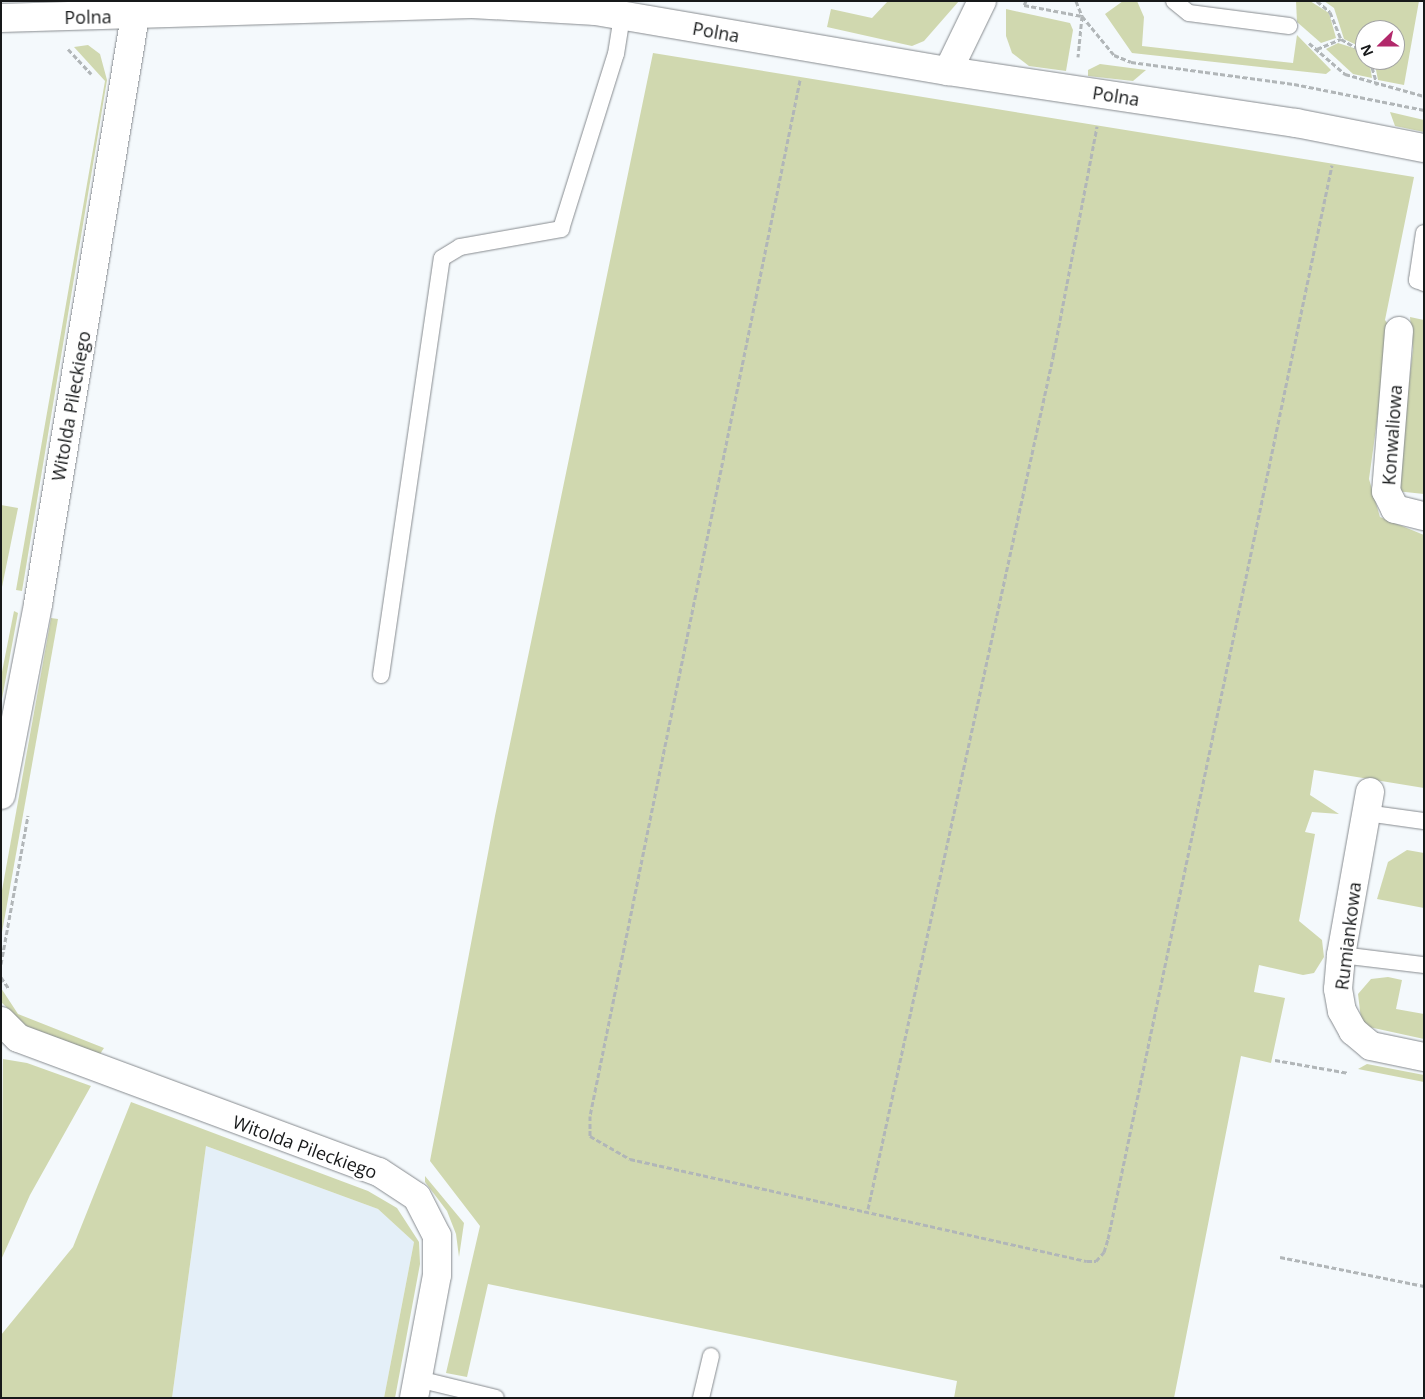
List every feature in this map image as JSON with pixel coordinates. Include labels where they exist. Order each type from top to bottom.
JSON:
[{"type":"street","points":[[948,71],[982,1]]},
{"type":"street","name":"Polna","points":[[1,18],[134,16],[472,4],[530,6],[622,17],[948,71],[1340,132],[1424,148]]},
{"type":"street","name":"Witolda Pileckiego","points":[[2,788],[41,585],[134,16]]},
{"type":"street","name":"Konwaliowa","points":[[1399,331],[1386,491],[1395,509],[1424,516]]},
{"type":"street","name":"Rumiankowa","points":[[1368,802],[1341,955],[1338,989],[1342,1011],[1354,1031],[1371,1046],[1424,1057]]},
{"type":"street","name":"Witolda Pileckiego","points":[[1,1021],[18,1038],[379,1172],[416,1197],[437,1236],[437,1275],[416,1389]]},
{"type":"lane","points":[[1174,1],[1189,13],[1290,26]]},
{"type":"lane","points":[[381,676],[442,258],[460,247],[562,229],[616,54],[622,17]]},
{"type":"lane","points":[[1424,233],[1418,280],[1424,283]]},
{"type":"lane","points":[[1368,802],[1424,821]]},
{"type":"lane","points":[[1341,955],[1424,965]]},
{"type":"lane","points":[[701,1398],[711,1356]]},
{"type":"lane","points":[[416,1389],[496,1398]]},
{"type":"path","points":[[1026,1],[1024,5],[1082,16],[1114,55],[1131,62],[1303,86],[1424,110]]},
{"type":"path","points":[[1317,1],[1330,12],[1341,39],[1355,47]]},
{"type":"path","points":[[1290,26],[1345,74],[1377,85],[1424,96]]},
{"type":"path","points":[[1317,50],[1341,39]]},
{"type":"path","points":[[63,43],[72,42]]},
{"type":"path","points":[[807,48],[590,1116],[590,1136],[630,1159],[868,1209],[1087,1261],[1096,1261],[1104,1252],[1340,132]]},
{"type":"path","points":[[1373,70],[1377,85]]},
{"type":"path","points":[[868,1209],[1053,357],[1104,94]]},
{"type":"path","points":[[1280,1257],[1424,1286]]},
{"type":"shaded area","points":[[206,1146],[378,1209],[414,1242],[384,1398],[172,1398]]},
{"type":"green space","points":[[888,1],[959,1],[924,41],[912,46],[827,27],[831,9],[872,18]]},
{"type":"green space","points":[[1123,1],[1137,1],[1144,17],[1142,46],[1293,63],[1297,35],[1331,70],[1326,74],[1132,53],[1105,14]]},
{"type":"green space","points":[[1296,1],[1310,1],[1329,13],[1336,38],[1321,43],[1297,22]]},
{"type":"green space","points":[[1324,1],[1419,1],[1404,85],[1378,80],[1376,70],[1405,70],[1405,20],[1355,20],[1355,44],[1344,39],[1334,8]]},
{"type":"green space","points":[[1006,9],[1070,23],[1073,30],[1066,71],[1029,66],[1012,53],[1006,36]]},
{"type":"green space","points":[[1338,43],[1355,48],[1355,70],[1371,70],[1372,78],[1353,74],[1326,49]]},
{"type":"green space","points":[[88,45],[100,54],[107,80],[22,591],[16,590],[105,81],[74,47]]},
{"type":"green space","points":[[653,53],[1414,177],[1385,320],[1390,327],[1369,479],[1380,517],[1424,535],[1424,788],[1314,770],[1310,795],[1339,814],[1312,812],[1305,832],[1315,834],[1299,921],[1322,940],[1324,957],[1314,973],[1303,975],[1259,965],[1254,992],[1285,998],[1271,1063],[1241,1056],[1174,1398],[954,1398],[957,1381],[488,1284],[467,1377],[446,1373],[480,1226],[430,1161],[495,816]]},
{"type":"green space","points":[[1100,64],[1146,70],[1133,81],[1088,76],[1088,70]]},
{"type":"green space","points":[[1390,112],[1424,120],[1424,132],[1395,126]]},
{"type":"green space","points":[[1410,317],[1424,320],[1424,494],[1396,491],[1413,349]]},
{"type":"green space","points":[[1,505],[18,508],[1,592]]},
{"type":"green space","points":[[14,611],[18,613],[1,704],[1,677]]},
{"type":"green space","points":[[51,618],[58,619],[1,938],[1,896]]},
{"type":"green space","points":[[1407,850],[1424,853],[1424,908],[1377,899],[1388,862]]},
{"type":"green space","points":[[1388,977],[1402,980],[1396,1009],[1424,1014],[1424,1039],[1369,1027],[1361,1019],[1358,994],[1371,979]]},
{"type":"green space","points":[[1,988],[18,1014],[104,1048],[100,1054],[26,1026],[1,1002]]},
{"type":"green space","points":[[3,1059],[27,1063],[91,1086],[30,1195],[1,1260]]},
{"type":"green space","points":[[1367,1064],[1424,1075],[1424,1082],[1358,1069]]},
{"type":"green space","points":[[131,1102],[368,1191],[397,1208],[419,1242],[420,1264],[395,1398],[384,1398],[414,1242],[378,1209],[206,1146],[172,1398],[1,1398],[1,1335],[73,1247]]},
{"type":"green space","points":[[425,1176],[464,1223],[459,1257],[456,1234],[447,1211],[425,1182]]}]
